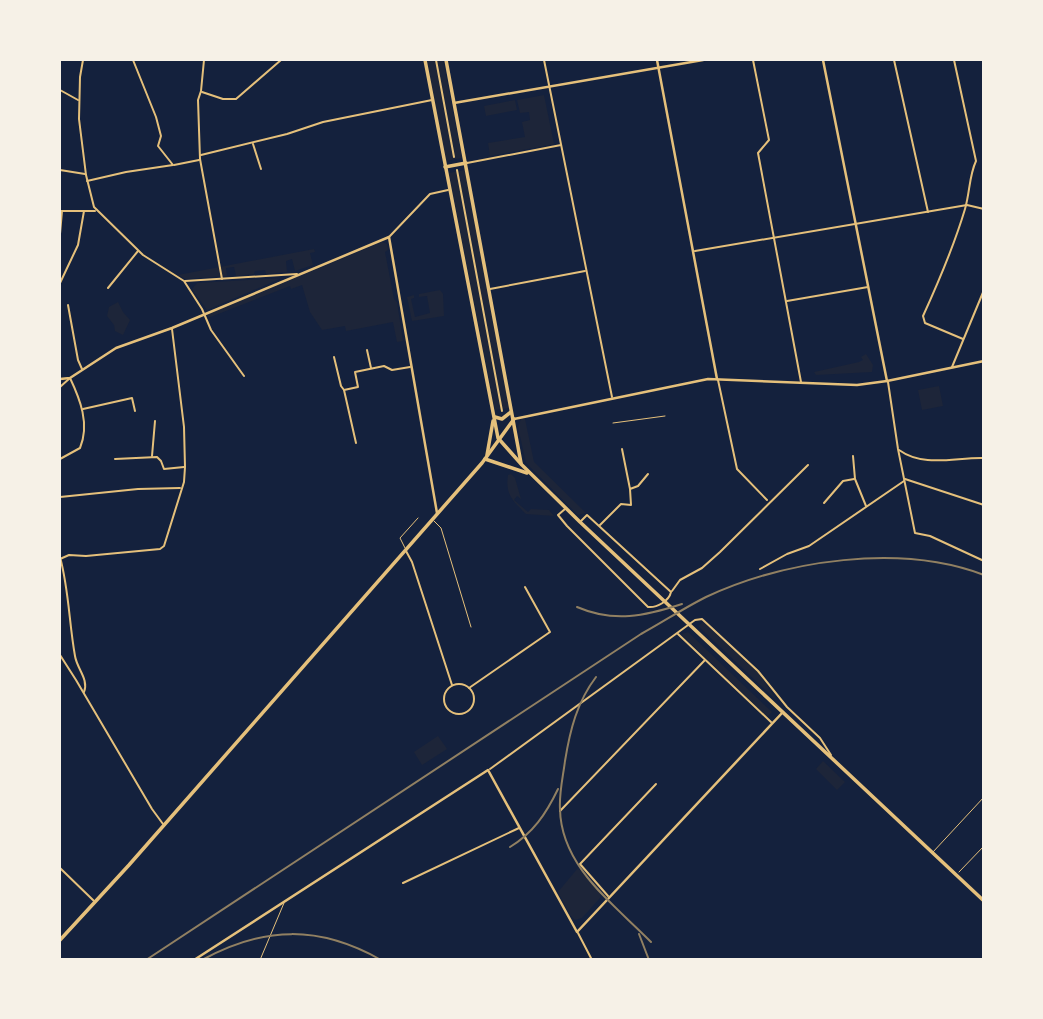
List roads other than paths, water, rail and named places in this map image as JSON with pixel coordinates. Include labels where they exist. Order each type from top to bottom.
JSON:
[{"type":"main road","points":[[425,60],[499,439],[580,522],[984,901]]},
{"type":"main road","points":[[446,60],[522,465]]},
{"type":"main road","points":[[445,167],[466,163]]},
{"type":"main road","points":[[493,415],[502,419],[512,411]]},
{"type":"main road","points":[[485,459],[493,415]]},
{"type":"main road","points":[[60,940],[432,520],[485,459],[514,419]]},
{"type":"main road","points":[[510,466],[511,453]]},
{"type":"main road","points":[[485,459],[510,466],[535,478]]},
{"type":"street","points":[[83,60],[79,100],[80,130],[87,181],[96,211],[138,251],[184,281],[211,330],[244,376]]},
{"type":"street","points":[[133,60],[156,117],[161,136],[158,146],[173,165]]},
{"type":"street","points":[[204,60],[198,100],[200,159],[222,279]]},
{"type":"street","points":[[201,91],[223,99],[236,99],[281,60]]},
{"type":"street","points":[[436,60],[454,157]]},
{"type":"street","points":[[544,60],[612,398]]},
{"type":"street","points":[[657,60],[717,379],[737,469],[769,502]]},
{"type":"street","points":[[454,103],[703,60]]},
{"type":"street","points":[[753,60],[768,137],[768,142],[758,153],[802,383]]},
{"type":"street","points":[[823,60],[915,533],[930,536],[984,561]]},
{"type":"street","points":[[894,60],[928,212]]},
{"type":"street","points":[[954,60],[976,161],[971,171],[967,205],[949,259],[923,317],[925,323],[963,339]]},
{"type":"street","points":[[60,90],[79,100]]},
{"type":"street","points":[[201,155],[323,122],[432,100]]},
{"type":"street","points":[[253,142],[261,169]]},
{"type":"street","points":[[466,163],[561,145]]},
{"type":"street","points":[[87,181],[200,159]]},
{"type":"street","points":[[60,170],[86,174]]},
{"type":"street","points":[[457,170],[502,411]]},
{"type":"street","points":[[60,387],[116,348],[172,328],[389,237],[430,194],[449,190]]},
{"type":"street","points":[[693,251],[967,205],[984,209]]},
{"type":"street","points":[[60,234],[61,211],[96,211]]},
{"type":"street","points":[[60,283],[80,241],[84,211]]},
{"type":"street","points":[[389,237],[437,514]]},
{"type":"street","points":[[108,288],[138,251]]},
{"type":"street","points":[[489,289],[586,270]]},
{"type":"street","points":[[184,281],[298,274]]},
{"type":"street","points":[[786,301],[869,286]]},
{"type":"street","points":[[952,367],[984,290]]},
{"type":"street","points":[[68,305],[82,370]]},
{"type":"street","points":[[84,693],[87,685],[75,657],[69,599],[60,558],[69,555],[162,548],[166,542],[184,482],[185,467],[184,427],[172,328]]},
{"type":"street","points":[[367,350],[371,369]]},
{"type":"street","points":[[334,357],[356,443]]},
{"type":"street","points":[[514,419],[708,379],[857,385],[984,361]]},
{"type":"street","points":[[344,390],[358,387],[355,372],[384,366],[392,370],[410,367]]},
{"type":"street","points":[[60,379],[70,378]]},
{"type":"street","points":[[60,459],[82,445],[84,429],[82,410],[70,378]]},
{"type":"street","points":[[82,410],[133,398],[135,411]]},
{"type":"street","points":[[152,457],[155,421]]},
{"type":"street","points":[[600,526],[621,504],[631,505],[622,449]]},
{"type":"street","points":[[898,449],[909,457],[924,460],[984,458]]},
{"type":"street","points":[[853,456],[855,479],[866,508]]},
{"type":"street","points":[[115,459],[152,457],[160,459],[164,469],[185,467]]},
{"type":"street","points":[[566,508],[558,515],[567,526],[648,607],[658,606],[670,597],[680,580],[702,568],[720,552],[808,465]]},
{"type":"street","points":[[630,489],[638,486],[648,474]]},
{"type":"street","points":[[824,503],[843,481],[855,479]]},
{"type":"street","points":[[904,480],[984,505]]},
{"type":"street","points":[[760,569],[787,554],[809,546],[904,480]]},
{"type":"street","points":[[60,497],[138,489],[181,488]]},
{"type":"street","points":[[580,522],[587,515],[671,592]]},
{"type":"street","points":[[405,550],[412,562],[452,685]]},
{"type":"street","points":[[470,688],[550,632],[525,587]]},
{"type":"street","points":[[194,960],[488,770],[695,620],[704,619],[766,679],[788,707],[820,738],[836,762]]},
{"type":"street","points":[[678,634],[773,723]]},
{"type":"street","points":[[60,655],[164,825]]},
{"type":"street","points":[[560,810],[705,660]]},
{"type":"street","points":[[60,664],[64,661]]},
{"type":"street","points":[[461,684],[470,688],[474,697],[472,706],[465,712],[456,713],[448,709],[444,699],[452,685],[461,684]]},
{"type":"street","points":[[577,932],[788,707]]},
{"type":"street","points":[[488,770],[592,960]]},
{"type":"street","points":[[610,898],[580,864],[656,784]]},
{"type":"street","points":[[403,883],[520,828]]},
{"type":"street","points":[[60,868],[95,901]]},
{"type":"lane","points":[[613,423],[665,416]]},
{"type":"lane","points":[[405,550],[400,538],[418,519]]},
{"type":"lane","points":[[432,520],[441,528],[471,627]]},
{"type":"lane","points":[[933,853],[984,797]]},
{"type":"lane","points":[[956,875],[984,846]]},
{"type":"lane","points":[[261,960],[285,900]]},
{"type":"railway","points":[[146,960],[641,634],[706,597],[771,573],[844,560],[916,560],[951,565],[984,575]]},
{"type":"railway","points":[[577,607],[604,615],[630,616],[682,604]]},
{"type":"railway","points":[[596,677],[579,706],[569,738],[560,797],[563,830],[579,867],[606,899],[651,942]]},
{"type":"railway","points":[[510,847],[526,836],[538,822],[558,789]]},
{"type":"railway","points":[[202,960],[247,941],[292,934],[336,940],[381,960]]},
{"type":"railway","points":[[639,934],[649,960]]}]
